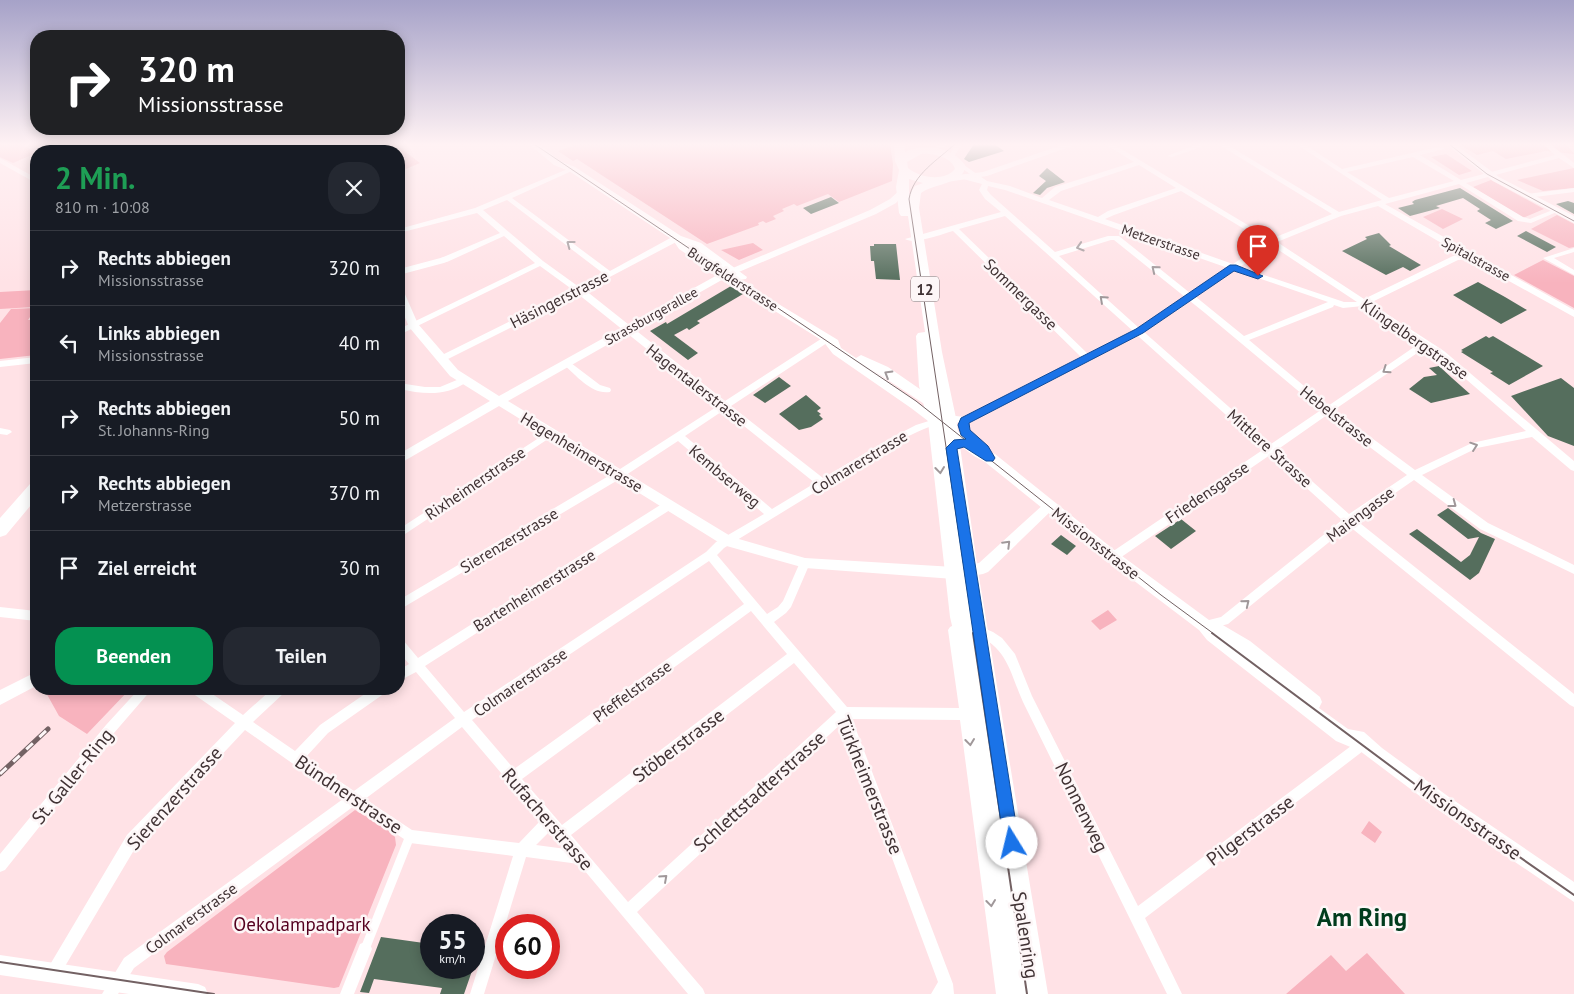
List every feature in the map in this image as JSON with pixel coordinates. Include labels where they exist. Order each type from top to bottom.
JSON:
[{"type":"main road","name":"Burgfelderstrasse","points":[[605,190],[677,238],[683,247],[729,273],[827,339],[884,370],[929,400]]},
{"type":"main road","name":"12","points":[[905,190],[935,352],[954,430]]},
{"type":"main road","points":[[906,196],[916,190]]},
{"type":"main road","name":"12","points":[[913,239],[924,341],[924,370],[929,400],[954,430]]},
{"type":"main road","name":"Burgfelderstrasse","points":[[827,339],[838,351],[954,430]]},
{"type":"main road","name":"Missionsstrasse","points":[[954,430],[1113,557],[1204,625],[1212,635],[1342,735],[1363,744],[1574,893]]},
{"type":"main road","name":"Spalenring","points":[[954,430],[961,572],[959,617],[969,660],[1016,994]]},
{"type":"main road","name":"Spalenring","points":[[954,430],[939,464],[961,572],[979,631],[1036,994]]},
{"type":"main road","points":[[0,530],[30,495]]},
{"type":"main road","points":[[0,965],[53,973],[113,988],[198,994]]},
{"type":"street","points":[[405,229],[478,210],[522,190]]},
{"type":"street","name":"Mittlere Strasse","points":[[985,190],[1006,213],[1349,520],[1574,701]]},
{"type":"street","name":"Metzerstrasse","points":[[1009,190],[1332,302],[1352,306],[1365,302]]},
{"type":"street","points":[[1043,201],[1056,190]]},
{"type":"street","points":[[1098,220],[1111,213],[1175,190]]},
{"type":"street","name":"Klingelbergstrasse","points":[[1186,190],[1271,242],[1441,352],[1574,467]]},
{"type":"street","points":[[1299,190],[1338,214]]},
{"type":"street","name":"Spitalstrasse","points":[[1366,190],[1464,252],[1468,257],[1476,259],[1574,314]]},
{"type":"street","name":"Colmarerstrasse","points":[[113,988],[130,963],[142,953],[462,720],[710,556],[720,545],[913,429],[954,430],[1140,331],[1271,242],[1338,214],[1424,190]]},
{"type":"street","points":[[1474,190],[1521,219],[1531,221],[1556,211]]},
{"type":"street","points":[[1517,190],[1574,220]]},
{"type":"street","points":[[1527,196],[1571,190]]},
{"type":"street","name":"Strassburgerallee","points":[[405,456],[499,401],[729,273],[873,212],[906,196]]},
{"type":"street","points":[[507,197],[609,274]]},
{"type":"street","name":"Hagentalerstrasse","points":[[478,210],[540,263],[579,290],[823,484]]},
{"type":"street","points":[[913,239],[1006,213]]},
{"type":"street","name":"Sommergasse","points":[[954,228],[1088,359]]},
{"type":"street","points":[[405,270],[444,260],[506,233]]},
{"type":"street","name":"Häsingerstrasse","points":[[440,360],[677,238]]},
{"type":"street","name":"Hebelstrasse","points":[[1054,255],[1116,238],[1327,410],[1484,526],[1574,570]]},
{"type":"street","points":[[1574,250],[1547,258],[1574,273]]},
{"type":"street","points":[[1365,302],[1456,258],[1468,257]]},
{"type":"street","points":[[405,329],[540,263]]},
{"type":"street","points":[[1242,340],[1330,305],[1332,302]]},
{"type":"street","name":"Hegenheimerstrasse","points":[[405,307],[413,326],[440,360],[464,380],[728,541],[805,563],[961,572],[983,568],[1049,506]]},
{"type":"street","name":"Sierenzerstrasse","points":[[405,601],[620,474],[827,339]]},
{"type":"street","name":"Friedensgasse","points":[[1113,557],[1426,343]]},
{"type":"street","points":[[0,372],[3,364],[30,361]]},
{"type":"street","points":[[567,363],[597,388],[607,390]]},
{"type":"street","points":[[405,387],[438,391],[452,389],[464,380]]},
{"type":"street","name":"Rixheimerstrasse","points":[[405,530],[551,432]]},
{"type":"street","name":"Maiengasse","points":[[1204,625],[1224,621],[1349,520],[1414,474],[1474,445],[1533,433]]},
{"type":"street","name":"Kembserweg","points":[[679,436],[772,515]]},
{"type":"street","name":"Bartenheimerstrasse","points":[[405,672],[669,505]]},
{"type":"street","name":"Türkheimerstrasse","points":[[710,556],[844,714],[944,991]]},
{"type":"street","points":[[766,621],[782,610],[787,604],[805,563]]},
{"type":"street","name":"Spalenring","points":[[961,572],[948,587],[1003,994]]},
{"type":"street","name":"Pfeffelstrasse","points":[[513,778],[751,605]]},
{"type":"street","points":[[0,612],[30,614]]},
{"type":"street","name":"Nonnenweg","points":[[979,631],[1000,642],[1011,658],[1028,698],[1175,994]]},
{"type":"street","name":"Rufacherstrasse","points":[[405,651],[698,994]]},
{"type":"street","name":"Stöberstrasse","points":[[561,834],[794,656]]},
{"type":"street","points":[[0,698],[30,682]]},
{"type":"street","name":"St. Galler-Ring","points":[[0,865],[110,729],[141,695]]},
{"type":"street","name":"Bündnerstrasse","points":[[205,695],[410,836],[582,858]]},
{"type":"street","name":"Sierenzerstrasse","points":[[53,973],[132,840],[244,722],[273,695]]},
{"type":"street","points":[[296,759],[324,729],[372,695]]},
{"type":"street","points":[[844,714],[966,714]]},
{"type":"street","name":"Schlettstadterstrasse","points":[[628,911],[844,714]]},
{"type":"street","name":"Pilgerstrasse","points":[[1136,916],[1363,744]]},
{"type":"street","points":[[477,994],[521,851],[550,821]]},
{"type":"street","points":[[348,994],[410,836]]},
{"type":"green space","points":[[625,190],[868,190],[839,202],[828,194],[797,206],[794,204],[782,209],[784,211],[773,216],[776,219],[766,223],[763,221],[758,223],[759,225],[707,244]]},
{"type":"green space","points":[[1478,190],[1510,190],[1544,209],[1523,218]]},
{"type":"green space","points":[[1442,209],[1463,219],[1443,229],[1423,217]]},
{"type":"green space","points":[[1557,215],[1574,224],[1574,247],[1569,248],[1531,229]]},
{"type":"green space","points":[[753,243],[763,250],[739,260],[721,250]]},
{"type":"green space","points":[[1543,260],[1574,276],[1574,308],[1514,275]]},
{"type":"green space","points":[[30,290],[30,307],[0,309],[0,292]]},
{"type":"green space","points":[[30,308],[28,320],[30,320],[30,356],[0,359],[0,323],[11,309]]},
{"type":"green space","points":[[1108,610],[1117,620],[1100,630],[1091,621]]},
{"type":"green space","points":[[47,695],[124,695],[87,734],[59,716]]},
{"type":"green space","name":"Oekolampadpark","points":[[355,810],[386,828],[395,837],[396,845],[339,987],[334,988],[166,964],[164,956],[167,952]]},
{"type":"green space","points":[[1369,821],[1382,832],[1375,843],[1361,833]]},
{"type":"green space","points":[[1367,953],[1405,994],[1286,994],[1331,955],[1346,971]]},
{"type":"building","points":[[1036,190],[1045,190],[1040,195],[1033,193]]},
{"type":"building","points":[[1451,190],[1464,190],[1513,221],[1496,229],[1485,223],[1491,220],[1477,211],[1480,209],[1463,198],[1436,206],[1440,208],[1410,216],[1398,208],[1414,204],[1412,202]]},
{"type":"building","points":[[831,197],[839,203],[811,214],[803,208]]},
{"type":"building","points":[[1568,201],[1574,203],[1574,214],[1556,204]]},
{"type":"building","points":[[1526,231],[1556,247],[1547,252],[1517,236]]},
{"type":"building","points":[[1379,233],[1391,245],[1389,246],[1421,265],[1410,271],[1403,267],[1386,275],[1342,251],[1367,239],[1365,237]]},
{"type":"building","points":[[874,244],[896,244],[900,280],[876,279],[874,261],[871,261],[870,246],[874,246]]},
{"type":"building","points":[[1478,282],[1527,310],[1501,324],[1453,295]]},
{"type":"building","points":[[731,286],[743,294],[697,321],[700,323],[689,330],[687,328],[674,335],[698,353],[688,360],[650,331],[666,322],[667,324]]},
{"type":"building","points":[[1486,336],[1489,338],[1493,336],[1543,366],[1509,385],[1490,373],[1493,372],[1461,352],[1463,351],[1461,350]]},
{"type":"building","points":[[1439,366],[1470,394],[1431,403],[1409,389],[1424,377],[1437,375],[1429,368]]},
{"type":"building","points":[[779,377],[791,386],[765,403],[753,395]]},
{"type":"building","points":[[1561,378],[1574,388],[1574,446],[1548,436],[1511,396]]},
{"type":"building","points":[[806,395],[821,408],[817,411],[823,419],[811,427],[799,430],[779,414]]},
{"type":"building","points":[[1448,508],[1481,533],[1495,539],[1479,573],[1470,580],[1409,534],[1417,529],[1461,562],[1470,555],[1479,537],[1468,539],[1437,515]]},
{"type":"building","points":[[1181,519],[1196,531],[1171,549],[1155,536]]},
{"type":"building","points":[[1061,535],[1076,546],[1067,555],[1051,544]]},
{"type":"building","points":[[381,937],[420,942],[420,979],[469,979],[464,994],[440,994],[442,988],[374,979],[369,993],[360,992]]},
{"type":"tram line","points":[[603,190],[916,401],[942,422]]},
{"type":"tram line","points":[[911,190],[909,199],[942,422]]},
{"type":"tram line","points":[[1517,190],[1574,221]]},
{"type":"tram line","points":[[942,422],[1161,595],[1214,634]]},
{"type":"tram line","points":[[942,422],[974,634]]},
{"type":"tram line","points":[[973,633],[1027,994]]},
{"type":"tram line","points":[[1212,633],[1416,785],[1574,895]]},
{"type":"tram line","points":[[0,962],[214,994]]},
{"type":"railway","points":[[0,774],[48,729]]},
{"type":"district","name":"Am Ring","points":[[1362,917]]},
{"type":"route","points":[[1012,843],[951,448],[963,442],[990,458],[984,449],[965,432],[963,428],[965,420],[1140,331],[1233,267],[1258,276]]}]
